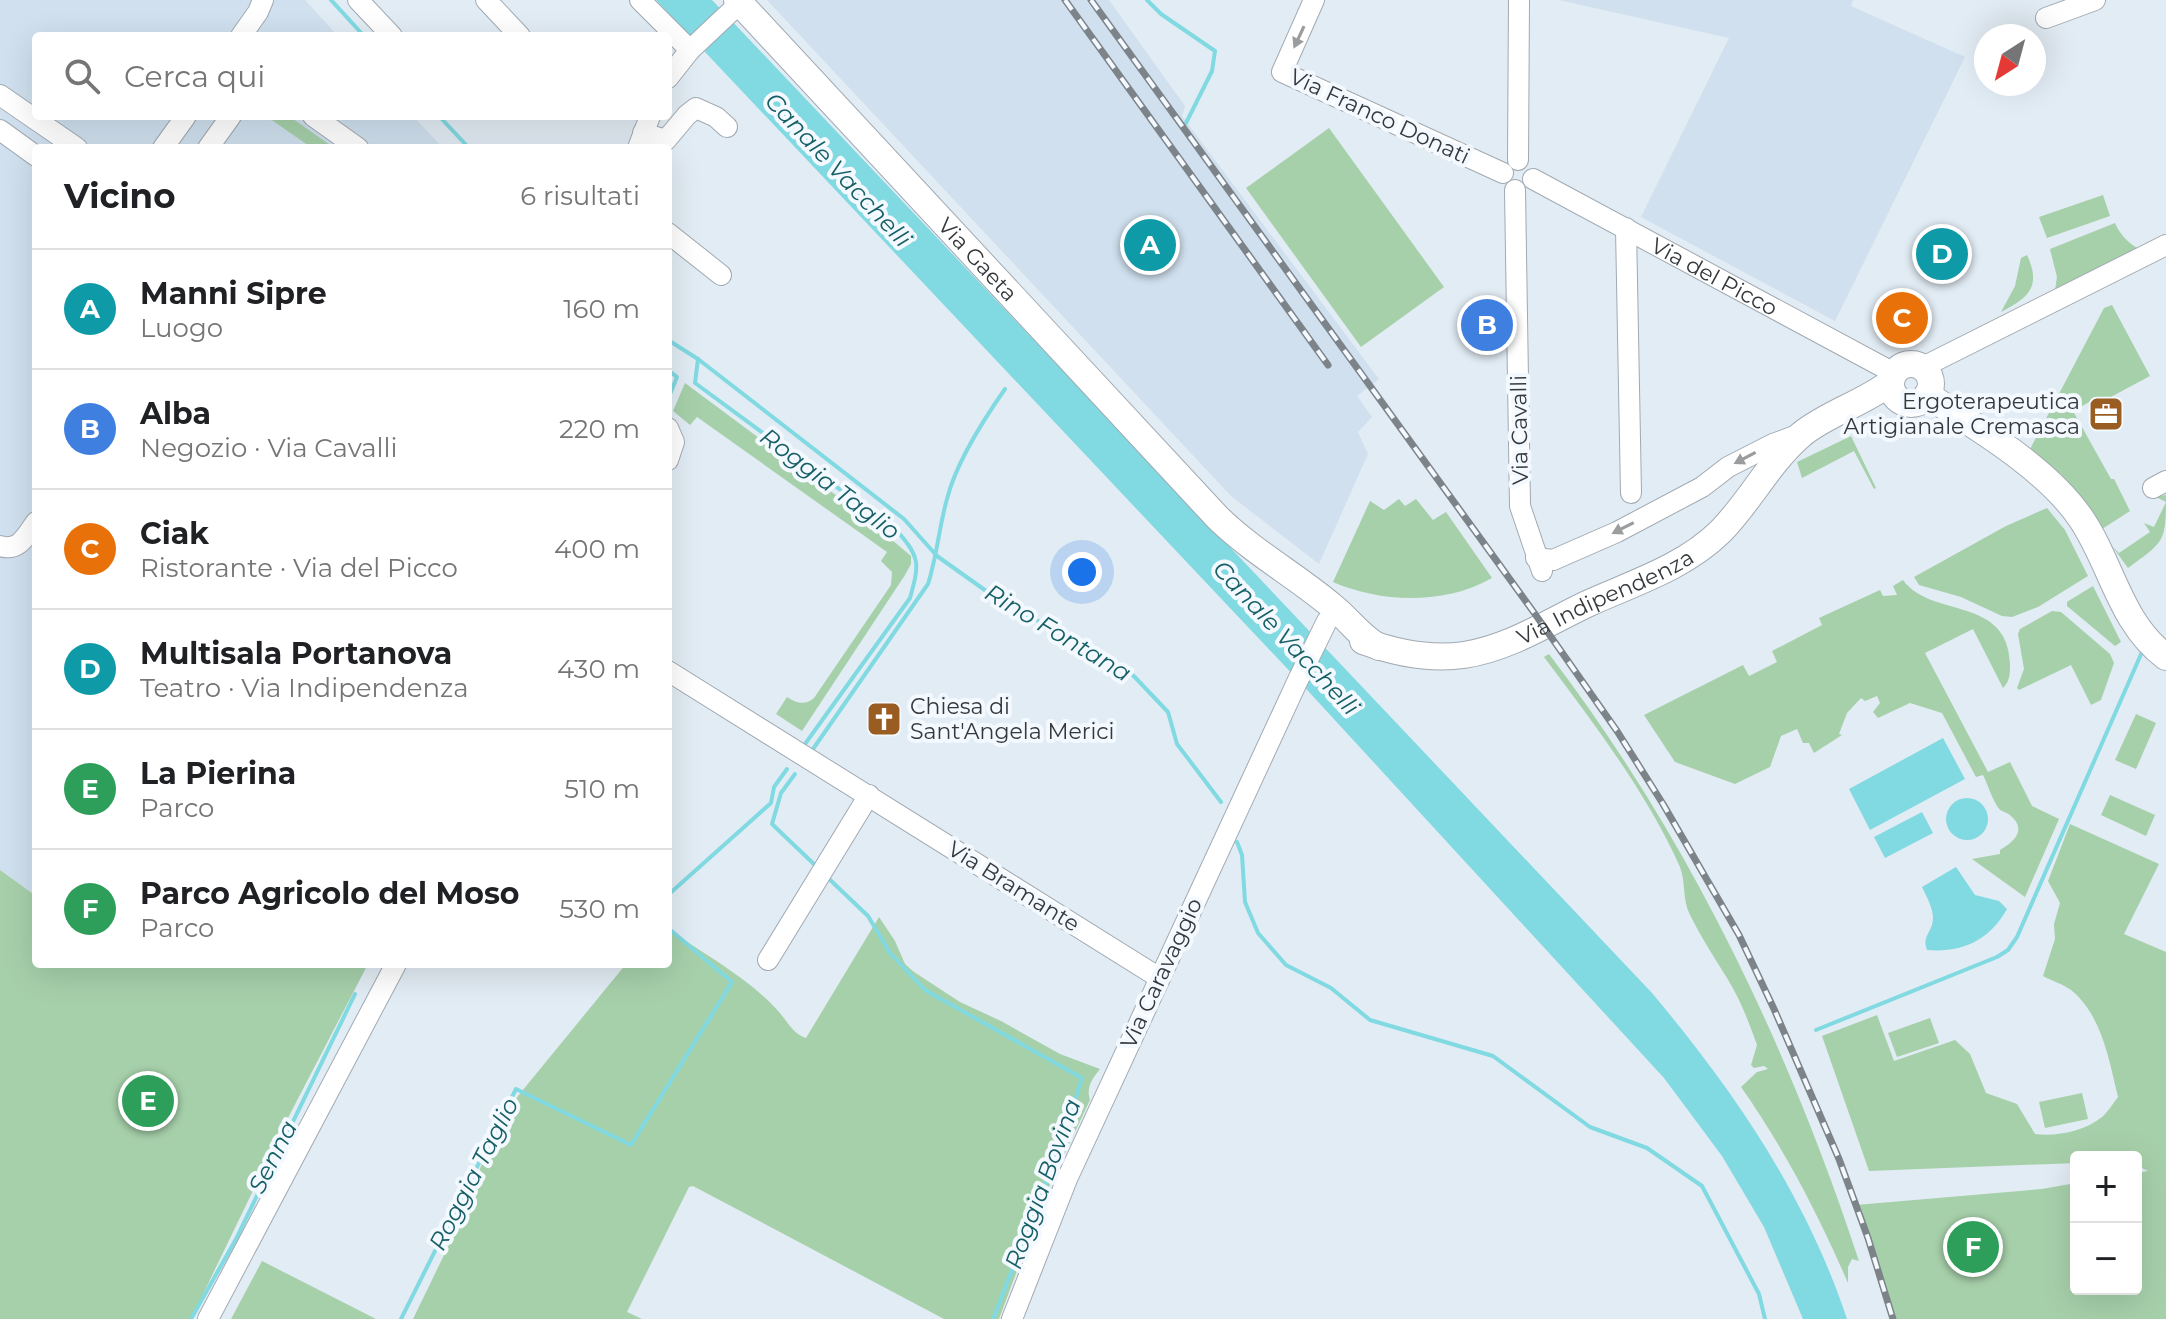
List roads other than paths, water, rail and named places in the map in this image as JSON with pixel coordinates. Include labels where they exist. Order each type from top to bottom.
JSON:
[{"type":"main road","name":"Via Gaeta","points":[[734,6],[1262,567],[1329,621],[1379,647]]},
{"type":"main road","points":[[1926,381],[1918,403],[1910,404],[1895,386],[1904,366],[1926,381],[2065,498],[2089,529],[2129,616],[2151,646],[2166,657]]},
{"type":"main road","name":"Via Indipendenza","points":[[1379,647],[1429,656],[1484,651],[1515,640],[1671,567],[1688,558],[1720,532],[1795,441],[1880,404],[1895,386]]},
{"type":"street","points":[[244,32],[263,0]]},
{"type":"street","points":[[358,0],[388,32]]},
{"type":"street","points":[[486,0],[516,32]]},
{"type":"street","points":[[640,0],[694,47]]},
{"type":"street","name":"Via Franco Donati","points":[[1314,0],[1282,72],[1517,176]]},
{"type":"street","name":"Via Cavalli","points":[[1519,0],[1520,506],[1539,565]]},
{"type":"street","points":[[2046,18],[2095,0]]},
{"type":"street","points":[[672,73],[734,6]]},
{"type":"street","points":[[0,95],[32,117]]},
{"type":"street","points":[[644,132],[666,140],[696,108],[716,117],[727,127]]},
{"type":"street","points":[[36,120],[71,144]]},
{"type":"street","points":[[166,144],[183,120]]},
{"type":"street","points":[[211,144],[228,120]]},
{"type":"street","points":[[319,120],[352,144]]},
{"type":"street","points":[[0,130],[32,153]]},
{"type":"street","name":"Via del Picco","points":[[1517,176],[1626,228],[1895,386]]},
{"type":"street","points":[[1626,228],[1631,493]]},
{"type":"street","points":[[672,236],[721,275]]},
{"type":"street","points":[[1926,381],[2166,245]]},
{"type":"street","points":[[1926,381],[2166,258]]},
{"type":"street","name":"Via Indipendenza","points":[[1539,565],[1617,532],[1693,493],[1728,467],[1751,455],[1795,441]]},
{"type":"street","points":[[0,546],[10,549],[18,546],[32,527]]},
{"type":"street","name":"Via Caravaggio","points":[[1012,1319],[1067,1179],[1158,977],[1329,621]]},
{"type":"street","name":"Via Bramante","points":[[678,680],[869,795],[1158,977]]},
{"type":"street","points":[[768,960],[869,795]]},
{"type":"street","points":[[208,1319],[394,968]]},
{"type":"water","name":"Canale Vacchelli","points":[[656,0],[712,0],[1652,993],[1712,1068],[1765,1147],[1811,1230],[1847,1319],[1803,1319],[1764,1227],[1722,1156],[1664,1078],[1298,680]]},
{"type":"water","points":[[1943,738],[1965,779],[1870,830],[1849,789]]},
{"type":"water","points":[[1967,798],[1982,804],[1988,819],[1982,834],[1967,840],[1952,834],[1946,819],[1952,804]]},
{"type":"water","points":[[1922,812],[1933,833],[1885,858],[1874,837]]},
{"type":"water","points":[[1956,867],[1975,895],[1999,901],[2007,909],[1992,929],[1974,942],[1952,949],[1927,950],[1926,940],[1933,915],[1922,887]]},
{"type":"waterway","points":[[331,0],[360,32]]},
{"type":"waterway","points":[[1147,0],[1161,14],[1215,51],[1212,71],[1186,123]]},
{"type":"waterway","points":[[443,120],[465,144]]},
{"type":"waterway","name":"Rino Fontana","points":[[672,343],[698,359],[904,519],[937,556],[996,598],[1128,670],[1168,712],[1177,744],[1221,802]]},
{"type":"waterway","name":"Roggia Taglio","points":[[698,359],[695,383],[898,532],[911,549],[916,562],[910,598],[805,744]]},
{"type":"waterway","name":"Senna","points":[[672,373],[677,377],[672,389]]},
{"type":"waterway","name":"Roggia Bovina","points":[[813,749],[928,584],[951,485],[972,442],[1005,389]]},
{"type":"waterway","points":[[1816,1030],[2008,950],[2017,937],[2142,652]]},
{"type":"waterway","name":"Roggia Taglio","points":[[672,891],[771,803],[774,787],[787,769]]},
{"type":"waterway","name":"Roggia Bovina","points":[[795,774],[781,793],[772,824],[817,867]]},
{"type":"waterway","name":"Rino Fontana","points":[[1237,842],[1242,855],[1245,902],[1258,933],[1286,965],[1331,988],[1370,1020],[1493,1056],[1590,1127],[1647,1148],[1702,1186],[1759,1294],[1765,1319]]},
{"type":"waterway","name":"Roggia Bovina","points":[[826,876],[868,916],[890,953],[925,990],[1082,1078],[1064,1135],[993,1319]]},
{"type":"waterway","name":"Roggia Taglio","points":[[401,1319],[516,1089],[631,1145],[732,982],[672,931]]},
{"type":"waterway","name":"Senna","points":[[191,1319],[236,1239],[355,994]]},
{"type":"railway","points":[[1065,0],[1328,365]]},
{"type":"railway","points":[[1091,0],[1535,614],[1617,731],[1663,804],[1739,935],[1774,1009],[1839,1159],[1893,1319]]},
{"type":"place","name":"Manni Sipre","points":[[1150,245]]},
{"type":"place","name":"Multisala Portanova","points":[[1942,254]]},
{"type":"place","name":"Ciak","points":[[1902,318]]},
{"type":"place","name":"Alba","points":[[1487,325]]},
{"type":"place","name":"Ergoterapeutica Artigianale Cremasca","points":[[2106,414]]},
{"type":"place","name":"Chiesa di Sant'Angela Merici","points":[[884,719]]},
{"type":"place","name":"La Pierina","points":[[148,1101]]},
{"type":"place","name":"Parco Agricolo del Moso","points":[[1973,1247]]}]
